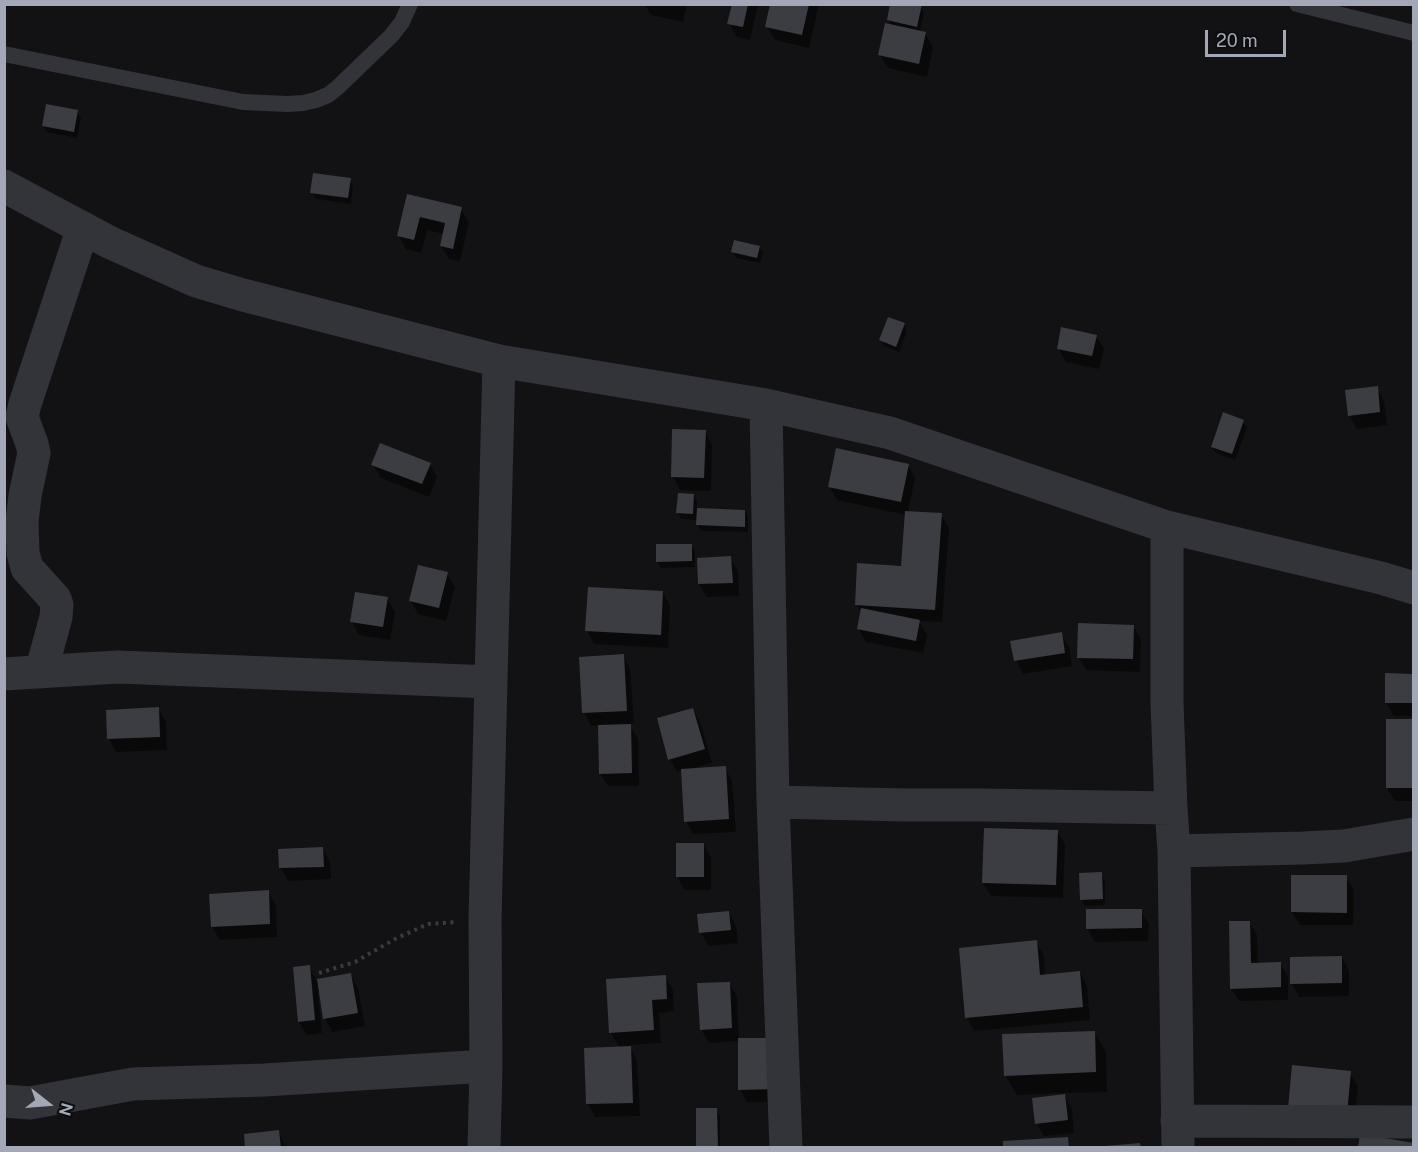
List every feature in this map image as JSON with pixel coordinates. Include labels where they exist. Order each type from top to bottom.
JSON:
[{"type":"street","points":[[4,186],[111,243],[196,281],[243,295],[499,361],[766,405],[890,433],[1167,527],[1377,577],[1413,588]]},
{"type":"street","points":[[41,672],[56,617],[57,605],[55,599],[27,568],[23,553],[22,521],[34,453],[22,417],[83,228]]},
{"type":"street","points":[[484,1148],[485,920],[499,361]]},
{"type":"street","points":[[766,405],[773,802],[786,1148]]},
{"type":"street","points":[[1167,527],[1167,703],[1174,851],[1177,1134],[1413,1122]]},
{"type":"street","points":[[1377,577],[1413,560]]},
{"type":"street","points":[[4,674],[118,667],[491,682]]},
{"type":"street","points":[[773,802],[1171,808]]},
{"type":"street","points":[[1174,851],[1344,846],[1413,834]]},
{"type":"street","points":[[4,1101],[30,1103],[133,1084],[265,1080],[486,1066]]},
{"type":"lane","points":[[4,54],[243,102],[303,103],[328,95],[337,88],[391,36],[402,22],[410,4]]},
{"type":"lane","points":[[1297,4],[1413,33]]},
{"type":"path","points":[[319,973],[355,962],[395,939],[428,924],[485,920]]},
{"type":"building","points":[[732,4],[748,4],[743,27],[727,24]]},
{"type":"building","points":[[770,4],[809,4],[802,35],[765,27]]},
{"type":"building","points":[[890,4],[922,4],[917,27],[887,20]]},
{"type":"building","points":[[885,23],[926,32],[919,64],[878,55]]},
{"type":"building","points":[[46,104],[78,110],[74,132],[42,126]]},
{"type":"building","points":[[313,173],[351,178],[348,198],[310,193]]},
{"type":"building","points":[[407,194],[462,207],[453,249],[440,246],[445,223],[420,217],[414,240],[397,236]]},
{"type":"building","points":[[734,240],[760,246],[757,258],[731,252]]},
{"type":"building","points":[[888,317],[905,323],[896,347],[879,340]]},
{"type":"building","points":[[1061,327],[1097,335],[1092,356],[1057,349]]},
{"type":"building","points":[[1378,386],[1380,412],[1348,416],[1345,390]]},
{"type":"building","points":[[1223,412],[1244,420],[1232,454],[1211,447]]},
{"type":"building","points":[[672,429],[706,430],[704,478],[671,477]]},
{"type":"building","points":[[380,443],[431,463],[422,484],[371,465]]},
{"type":"building","points":[[836,448],[909,464],[901,502],[828,487]]},
{"type":"building","points":[[678,493],[694,494],[693,514],[676,513]]},
{"type":"building","points":[[697,508],[745,510],[745,527],[696,525]]},
{"type":"building","points":[[905,511],[942,513],[935,610],[855,605],[857,563],[901,566]]},
{"type":"building","points":[[656,544],[692,544],[692,561],[656,562]]},
{"type":"building","points":[[731,556],[733,583],[698,584],[697,558]]},
{"type":"building","points":[[418,565],[448,572],[439,608],[409,601]]},
{"type":"building","points":[[588,587],[663,591],[661,635],[585,631]]},
{"type":"building","points":[[355,592],[388,597],[383,627],[350,622]]},
{"type":"building","points":[[861,608],[920,620],[916,641],[857,629]]},
{"type":"building","points":[[1078,623],[1134,625],[1133,659],[1077,658]]},
{"type":"building","points":[[1062,632],[1065,653],[1014,661],[1010,641]]},
{"type":"building","points":[[624,654],[627,711],[582,713],[579,657]]},
{"type":"building","points":[[1385,673],[1414,674],[1414,703],[1385,703]]},
{"type":"building","points":[[159,707],[160,737],[107,739],[106,710]]},
{"type":"building","points":[[693,708],[705,749],[668,760],[657,718]]},
{"type":"building","points":[[1386,719],[1414,719],[1412,765],[1414,765],[1414,788],[1386,788]]},
{"type":"building","points":[[631,724],[632,773],[599,774],[598,725]]},
{"type":"building","points":[[726,766],[729,819],[684,822],[681,769]]},
{"type":"building","points":[[984,828],[1058,830],[1056,885],[982,883]]},
{"type":"building","points":[[676,843],[704,843],[704,877],[676,877]]},
{"type":"building","points":[[323,847],[324,867],[279,868],[278,849]]},
{"type":"building","points":[[1102,872],[1103,899],[1080,900],[1079,873]]},
{"type":"building","points":[[1291,875],[1347,875],[1347,913],[1291,912]]},
{"type":"building","points":[[269,890],[270,924],[211,927],[209,894]]},
{"type":"building","points":[[1086,909],[1142,909],[1142,928],[1086,929]]},
{"type":"building","points":[[729,911],[731,930],[699,933],[697,914]]},
{"type":"building","points":[[1229,921],[1250,921],[1251,963],[1281,962],[1281,987],[1230,989]]},
{"type":"building","points":[[1037,940],[1040,975],[1080,971],[1083,1007],[965,1018],[959,948]]},
{"type":"building","points":[[1342,956],[1342,983],[1290,984],[1290,957]]},
{"type":"building","points":[[310,965],[315,1020],[298,1022],[293,967]]},
{"type":"building","points":[[351,973],[358,1013],[323,1019],[317,979]]},
{"type":"building","points":[[666,975],[667,999],[652,1000],[654,1030],[609,1033],[606,979]]},
{"type":"building","points":[[730,982],[732,1028],[700,1030],[697,983]]},
{"type":"building","points":[[1095,1031],[1096,1072],[1004,1076],[1002,1034]]},
{"type":"building","points":[[738,1038],[775,1038],[775,1089],[738,1090]]},
{"type":"building","points":[[631,1046],[633,1103],[586,1104],[584,1048]]},
{"type":"building","points":[[1292,1065],[1351,1071],[1347,1114],[1288,1108]]},
{"type":"building","points":[[1065,1094],[1068,1120],[1035,1124],[1032,1098]]},
{"type":"building","points":[[696,1108],[717,1108],[718,1146],[696,1146]]},
{"type":"building","points":[[279,1130],[281,1148],[245,1148],[244,1134]]},
{"type":"building","points":[[1360,1134],[1414,1143],[1414,1148],[1358,1148]]},
{"type":"building","points":[[1068,1137],[1069,1148],[1003,1148],[1003,1141]]},
{"type":"building","points":[[1140,1143],[1141,1148],[1105,1148],[1105,1146]]}]
